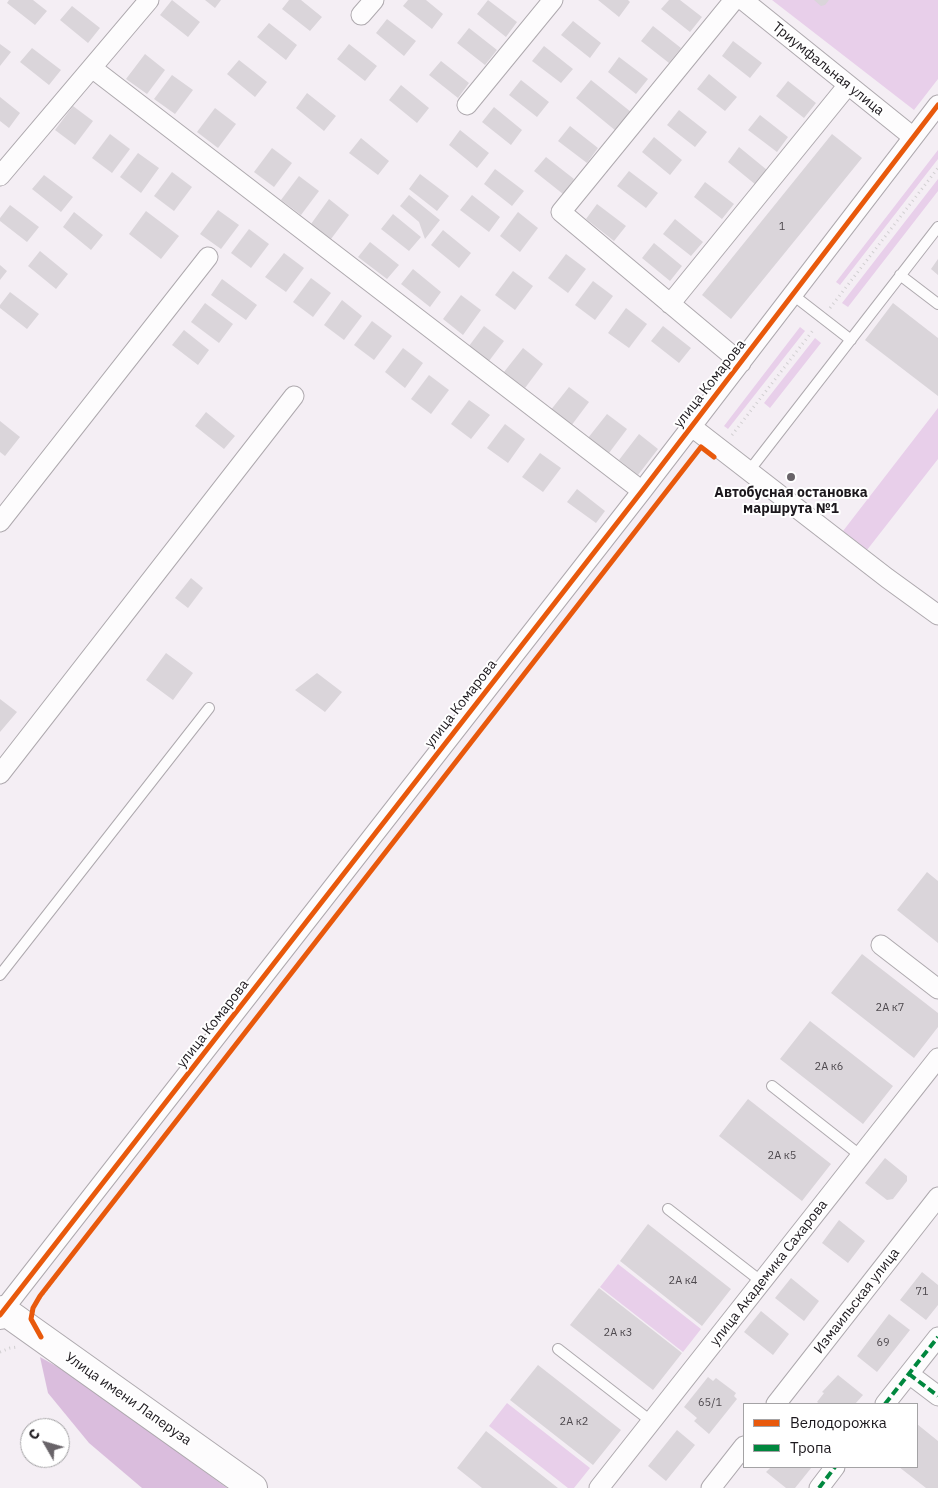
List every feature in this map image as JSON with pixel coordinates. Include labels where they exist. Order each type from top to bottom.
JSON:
[{"type":"street","points":[[0,176],[148,0]]},
{"type":"street","points":[[361,15],[374,0]]},
{"type":"street","points":[[467,105],[553,0]]},
{"type":"street","points":[[734,0],[561,212],[741,363]]},
{"type":"street","name":"Триумфальная улица","points":[[743,0],[913,138]]},
{"type":"street","points":[[92,68],[642,490]]},
{"type":"street","points":[[670,304],[848,85]]},
{"type":"street","name":"улица Комарова","points":[[1,1311],[692,427],[938,105]]},
{"type":"street","points":[[0,522],[208,257]]},
{"type":"street","points":[[0,774],[294,396]]},
{"type":"street","points":[[692,427],[887,578],[938,615]]},
{"type":"street","points":[[881,945],[938,989]]},
{"type":"street","name":"улица Академика Сахарова","points":[[599,1488],[938,1058]]},
{"type":"street","name":"Измаильская улица","points":[[777,1403],[938,1197]]},
{"type":"street","name":"Улица имени Лаперуза","points":[[1,1311],[41,1337],[253,1488]]},
{"type":"street","points":[[886,1403],[938,1337]]},
{"type":"street","points":[[909,1374],[938,1396]]},
{"type":"street","points":[[711,1488],[743,1447]]},
{"type":"street","points":[[819,1488],[834,1468]]},
{"type":"lane","points":[[749,471],[938,227]]},
{"type":"lane","points":[[900,275],[938,304]]},
{"type":"lane","points":[[793,295],[850,340]]},
{"type":"lane","points":[[0,975],[209,708]]},
{"type":"lane","points":[[772,1086],[861,1156]]},
{"type":"lane","points":[[668,1209],[762,1282]]},
{"type":"lane","points":[[558,1349],[652,1422]]},
{"type":"path","points":[[828,311],[938,168]]},
{"type":"path","points":[[727,441],[816,325]]},
{"type":"path","points":[[41,1337],[31,1319],[32,1308],[107,1210]]},
{"type":"shaded area","points":[[772,0],[938,0],[938,79],[914,110]]},
{"type":"shaded area","points":[[938,150],[938,159],[840,285],[836,282]]},
{"type":"shaded area","points":[[938,179],[938,191],[848,307],[842,303]]},
{"type":"shaded area","points":[[800,327],[805,331],[728,429],[724,426]]},
{"type":"shaded area","points":[[815,338],[821,343],[770,408],[764,403]]},
{"type":"shaded area","points":[[938,408],[938,459],[867,550],[843,531]]},
{"type":"shaded area","points":[[618,1264],[701,1329],[683,1352],[600,1287]]},
{"type":"shaded area","points":[[40,1357],[72,1375],[227,1488],[142,1488],[89,1443],[48,1393]]},
{"type":"shaded area","points":[[507,1403],[590,1468],[574,1488],[568,1488],[489,1426]]},
{"type":"building","points":[[9,0],[33,0],[47,11],[35,25],[7,3]]},
{"type":"building","points":[[172,0],[200,22],[188,37],[160,15]]},
{"type":"building","points":[[205,0],[221,0],[215,8]]},
{"type":"building","points":[[289,0],[301,0],[322,17],[310,31],[282,9]]},
{"type":"building","points":[[408,0],[426,0],[443,14],[432,29],[403,6]]},
{"type":"building","points":[[488,0],[517,22],[506,37],[477,14]]},
{"type":"building","points":[[598,0],[628,0],[630,2],[619,17]]},
{"type":"building","points":[[669,0],[680,0],[702,17],[690,32],[661,9]]},
{"type":"building","points":[[814,0],[829,0],[825,5],[821,6]]},
{"type":"building","points":[[72,6],[100,28],[88,43],[60,20]]},
{"type":"building","points":[[387,19],[416,41],[404,56],[376,33]]},
{"type":"building","points":[[573,21],[601,43],[590,58],[561,35]]},
{"type":"building","points":[[269,23],[297,45],[286,60],[257,37]]},
{"type":"building","points":[[653,26],[681,48],[669,63],[641,41]]},
{"type":"building","points":[[469,28],[497,50],[485,65],[457,43]]},
{"type":"building","points":[[733,41],[762,63],[750,78],[722,56]]},
{"type":"building","points":[[0,44],[11,52],[0,66]]},
{"type":"building","points":[[349,44],[377,66],[365,81],[337,59]]},
{"type":"building","points":[[544,46],[573,69],[561,83],[532,61]]},
{"type":"building","points":[[32,48],[61,70],[49,85],[20,62]]},
{"type":"building","points":[[145,54],[165,70],[147,94],[126,79]]},
{"type":"building","points":[[619,57],[648,79],[636,94],[608,72]]},
{"type":"building","points":[[239,60],[267,82],[255,97],[227,74]]},
{"type":"building","points":[[441,61],[469,83],[458,98],[429,75]]},
{"type":"building","points":[[709,74],[737,97],[725,111],[697,89]]},
{"type":"building","points":[[172,75],[193,90],[175,114],[154,99]]},
{"type":"building","points":[[521,80],[549,102],[537,117],[509,95]]},
{"type":"building","points":[[591,80],[631,112],[616,131],[576,98]]},
{"type":"building","points":[[788,81],[816,103],[804,118],[776,96]]},
{"type":"building","points":[[401,85],[429,108],[417,123],[389,100]]},
{"type":"building","points":[[307,93],[336,116],[324,131],[296,108]]},
{"type":"building","points":[[0,97],[20,113],[9,128],[0,121]]},
{"type":"building","points":[[73,106],[93,121],[75,145],[55,130]]},
{"type":"building","points":[[494,107],[522,130],[511,145],[482,122]]},
{"type":"building","points":[[215,108],[236,124],[218,148],[197,132]]},
{"type":"building","points":[[679,110],[707,132],[695,147],[667,125]]},
{"type":"building","points":[[760,115],[788,137],[777,152],[748,130]]},
{"type":"building","points":[[570,126],[598,148],[587,163],[558,141]]},
{"type":"building","points":[[460,130],[489,153],[477,168],[449,145]]},
{"type":"building","points":[[110,134],[130,149],[112,173],[92,158]]},
{"type":"building","points":[[832,134],[862,158],[731,319],[702,295]]},
{"type":"building","points":[[654,137],[682,160],[670,175],[642,152]]},
{"type":"building","points":[[361,138],[389,161],[378,175],[349,153]]},
{"type":"building","points":[[739,147],[767,170],[756,185],[728,162]]},
{"type":"building","points":[[272,148],[292,163],[274,187],[254,172]]},
{"type":"building","points":[[138,153],[159,168],[141,193],[120,177]]},
{"type":"building","points":[[546,157],[574,179],[563,194],[534,171]]},
{"type":"building","points":[[495,169],[524,191],[512,206],[484,184]]},
{"type":"building","points":[[629,171],[658,193],[646,208],[617,186]]},
{"type":"building","points":[[172,172],[192,187],[174,211],[154,196]]},
{"type":"building","points":[[420,174],[449,196],[437,211],[409,189]]},
{"type":"building","points":[[44,175],[73,197],[61,212],[32,189]]},
{"type":"building","points":[[299,176],[319,191],[301,215],[281,200]]},
{"type":"building","points":[[705,182],[734,204],[722,219],[694,197]]},
{"type":"building","points":[[409,195],[440,220],[425,239],[419,222],[400,206]]},
{"type":"building","points":[[472,195],[500,217],[489,232],[460,210]]},
{"type":"building","points":[[329,199],[349,215],[331,239],[311,224]]},
{"type":"building","points":[[597,204],[626,226],[614,241],[586,219]]},
{"type":"building","points":[[10,205],[39,227],[27,242],[0,221],[0,218]]},
{"type":"building","points":[[218,210],[239,225],[221,249],[200,234]]},
{"type":"building","points":[[146,211],[179,236],[161,259],[129,234]]},
{"type":"building","points":[[74,212],[103,235],[91,250],[63,227]]},
{"type":"building","points":[[518,212],[538,228],[520,252],[500,236]]},
{"type":"building","points":[[393,214],[421,237],[409,251],[381,229]]},
{"type":"building","points":[[675,219],[703,242],[691,256],[663,234]]},
{"type":"building","points":[[249,229],[269,244],[251,268],[231,253]]},
{"type":"building","points":[[443,230],[471,253],[459,268],[431,245]]},
{"type":"building","points":[[370,242],[399,265],[387,279],[358,257]]},
{"type":"building","points":[[654,243],[682,266],[670,281],[642,258]]},
{"type":"building","points":[[40,251],[68,274],[56,289],[28,266]]},
{"type":"building","points":[[284,253],[304,268],[286,292],[265,277]]},
{"type":"building","points":[[566,254],[586,269],[568,293],[548,278]]},
{"type":"building","points":[[938,259],[938,275],[931,269]]},
{"type":"building","points":[[0,265],[7,271],[0,280]]},
{"type":"building","points":[[413,269],[441,292],[430,307],[401,284]]},
{"type":"building","points":[[513,271],[533,286],[515,310],[495,295]]},
{"type":"building","points":[[311,278],[331,293],[313,317],[293,302]]},
{"type":"building","points":[[222,279],[257,305],[246,320],[211,295]]},
{"type":"building","points":[[593,281],[613,296],[595,320],[575,305]]},
{"type":"building","points":[[10,292],[39,314],[27,329],[0,308],[0,305]]},
{"type":"building","points":[[461,295],[481,310],[463,335],[443,319]]},
{"type":"building","points":[[342,300],[362,316],[344,340],[324,325]]},
{"type":"building","points":[[205,303],[233,324],[219,343],[191,322]]},
{"type":"building","points":[[893,303],[938,338],[938,396],[865,340]]},
{"type":"building","points":[[626,308],[647,324],[629,348],[608,333]]},
{"type":"building","points":[[372,321],[392,336],[374,360],[354,345]]},
{"type":"building","points":[[484,326],[504,341],[486,365],[466,350]]},
{"type":"building","points":[[663,326],[691,348],[679,363],[651,341]]},
{"type":"building","points":[[184,330],[209,350],[198,365],[172,345]]},
{"type":"building","points":[[403,348],[423,363],[405,388],[385,372]]},
{"type":"building","points":[[523,348],[543,364],[525,388],[504,372]]},
{"type":"building","points":[[429,375],[449,390],[431,414],[411,399]]},
{"type":"building","points":[[569,387],[589,402],[571,426],[550,411]]},
{"type":"building","points":[[469,400],[490,415],[471,439],[451,424]]},
{"type":"building","points":[[206,412],[235,436],[224,449],[195,426]]},
{"type":"building","points":[[607,414],[627,429],[609,453],[588,438]]},
{"type":"building","points":[[0,421],[20,437],[5,456],[0,452]]},
{"type":"building","points":[[505,424],[525,439],[508,463],[487,448]]},
{"type":"building","points":[[639,434],[658,449],[638,475],[619,460]]},
{"type":"building","points":[[540,453],[561,468],[543,492],[522,477]]},
{"type":"building","points":[[577,489],[605,511],[596,523],[567,502]]},
{"type":"building","points":[[191,578],[203,588],[188,608],[175,598]]},
{"type":"building","points":[[166,653],[193,673],[173,700],[146,680]]},
{"type":"building","points":[[317,673],[342,692],[325,712],[295,690]]},
{"type":"building","points":[[0,699],[17,712],[0,732]]},
{"type":"building","points":[[927,872],[938,881],[938,943],[897,910]]},
{"type":"building","points":[[862,954],[938,1013],[938,1027],[914,1058],[831,993]]},
{"type":"building","points":[[810,1021],[893,1086],[863,1124],[780,1059]]},
{"type":"building","points":[[748,1099],[831,1164],[802,1201],[719,1136]]},
{"type":"building","points":[[885,1158],[907,1176],[907,1181],[893,1199],[887,1200],[865,1183]]},
{"type":"building","points":[[839,1220],[865,1241],[848,1263],[822,1243]]},
{"type":"building","points":[[648,1224],[731,1289],[702,1326],[620,1261]]},
{"type":"building","points":[[922,1272],[938,1285],[938,1305],[926,1320],[900,1300]]},
{"type":"building","points":[[791,1278],[819,1301],[804,1321],[775,1298]]},
{"type":"building","points":[[599,1288],[682,1353],[653,1390],[570,1325]]},
{"type":"building","points":[[761,1311],[789,1334],[773,1355],[744,1332]]},
{"type":"building","points":[[889,1314],[910,1330],[877,1372],[857,1356]]},
{"type":"building","points":[[538,1365],[621,1430],[593,1465],[510,1400]]},
{"type":"building","points":[[838,1375],[863,1395],[856,1403],[818,1403],[817,1402],[824,1393],[822,1392]]},
{"type":"building","points":[[708,1377],[713,1381],[716,1378],[736,1393],[734,1396],[737,1399],[709,1434],[694,1421],[697,1418],[684,1407]]},
{"type":"building","points":[[918,1425],[938,1441],[938,1488],[926,1488],[900,1468],[918,1468]]},
{"type":"building","points":[[677,1430],[695,1445],[666,1481],[648,1466]]},
{"type":"building","points":[[486,1431],[558,1488],[482,1488],[457,1468]]},
{"type":"building","points":[[770,1468],[811,1468],[795,1488],[786,1488],[766,1472]]},
{"type":"marked path","points":[[886,1403],[938,1337]]},
{"type":"marked path","points":[[909,1374],[938,1396]]},
{"type":"marked path","points":[[819,1488],[834,1468]]},
{"type":"cycle path","points":[[0,1315],[642,491],[938,105]]},
{"type":"cycle path","points":[[41,1337],[31,1319],[33,1308],[40,1296],[701,447],[714,457]]},
{"type":"place","name":"Автобусная остановка маршрута №1","points":[[791,477]]}]
